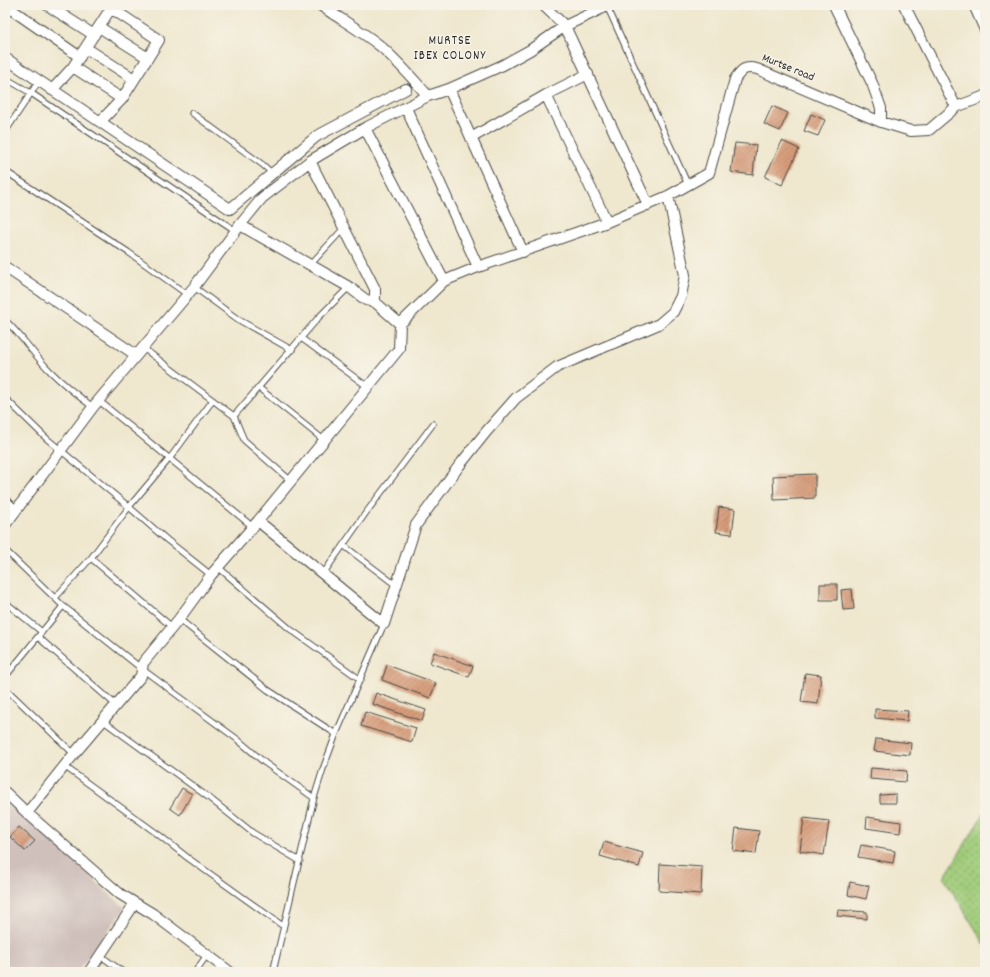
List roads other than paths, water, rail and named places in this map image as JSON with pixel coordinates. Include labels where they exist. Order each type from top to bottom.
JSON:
[{"type":"street","points":[[5,5],[80,57]]},
{"type":"street","points":[[47,5],[63,10],[97,31],[148,58]]},
{"type":"street","points":[[543,5],[565,26],[648,205]]},
{"type":"street","points":[[5,525],[95,403],[191,291],[262,198],[310,161],[365,128],[428,96],[449,89],[503,65],[530,50],[565,26],[608,5]]},
{"type":"street","points":[[834,5],[872,83],[881,108],[881,122]]},
{"type":"street","points":[[904,5],[956,107]]},
{"type":"street","points":[[974,5],[985,30]]},
{"type":"street","points":[[328,7],[380,46],[403,68],[428,96]]},
{"type":"street","points":[[52,90],[73,67],[111,8],[159,40],[122,99],[100,122]]},
{"type":"street","points":[[86,48],[134,80]]},
{"type":"street","points":[[5,58],[230,209],[317,136],[406,89]]},
{"type":"street","points":[[73,67],[122,99]]},
{"type":"street","name":"Murtse road","points":[[444,281],[478,267],[607,222],[668,196],[710,173],[735,79],[741,70],[749,67],[765,72],[881,122],[911,132],[929,130],[956,107],[985,96]]},
{"type":"street","points":[[471,138],[546,95],[588,74]]},
{"type":"street","points":[[449,89],[523,252]]},
{"type":"street","points":[[546,95],[607,222]]},
{"type":"street","points":[[406,108],[478,267]]},
{"type":"street","points":[[27,814],[64,766],[140,676],[143,663],[176,623],[211,575],[256,524],[399,349],[400,324],[444,281],[365,128]]},
{"type":"street","points":[[310,161],[374,289],[375,302]]},
{"type":"street","points":[[256,524],[323,574],[384,624],[416,525],[459,466],[516,398],[557,367],[659,324],[672,312],[681,296],[685,275],[668,196]]},
{"type":"street","points":[[238,228],[310,265],[348,287],[366,300],[375,302],[400,324]]},
{"type":"street","points":[[5,267],[140,351]]},
{"type":"street","points":[[5,501],[15,511]]},
{"type":"street","points":[[5,792],[27,814],[120,894],[153,914],[230,972]]},
{"type":"street","points":[[89,972],[135,903]]},
{"type":"lane","points":[[608,5],[688,186]]},
{"type":"lane","points":[[5,78],[31,92],[238,228]]},
{"type":"lane","points":[[5,132],[38,81]]},
{"type":"lane","points":[[192,113],[263,165],[272,174]]},
{"type":"lane","points":[[5,171],[191,291],[292,350]]},
{"type":"lane","points":[[310,265],[344,228]]},
{"type":"lane","points":[[234,416],[319,317],[348,287]]},
{"type":"lane","points":[[5,320],[50,371],[71,390],[95,403],[256,524]]},
{"type":"lane","points":[[302,338],[369,387]]},
{"type":"lane","points":[[140,351],[213,400],[234,416],[244,440],[291,481]]},
{"type":"lane","points":[[259,388],[325,441]]},
{"type":"lane","points":[[5,398],[60,450],[211,575]]},
{"type":"lane","points":[[55,598],[91,558],[129,507],[170,458],[213,400]]},
{"type":"lane","points":[[323,574],[365,514],[434,424]]},
{"type":"lane","points":[[343,545],[397,586]]},
{"type":"lane","points":[[5,550],[64,606],[142,669],[237,739],[265,763],[314,798]]},
{"type":"lane","points":[[91,558],[176,623],[268,690],[336,734]]},
{"type":"lane","points":[[218,567],[290,629],[360,680]]},
{"type":"lane","points":[[5,602],[116,705]]},
{"type":"lane","points":[[5,677],[64,606]]},
{"type":"lane","points":[[273,972],[314,798],[323,769],[336,734],[384,624]]},
{"type":"lane","points":[[5,688],[74,754]]},
{"type":"lane","points":[[102,720],[208,797],[253,833],[300,861]]},
{"type":"lane","points":[[64,766],[283,926]]},
{"type":"lane","points":[[195,972],[207,955]]},
{"type":"lane","points":[[101,956],[123,972]]},
{"type":"district","name":"MURTSE IBEX COLONY","points":[[450,48]]}]
